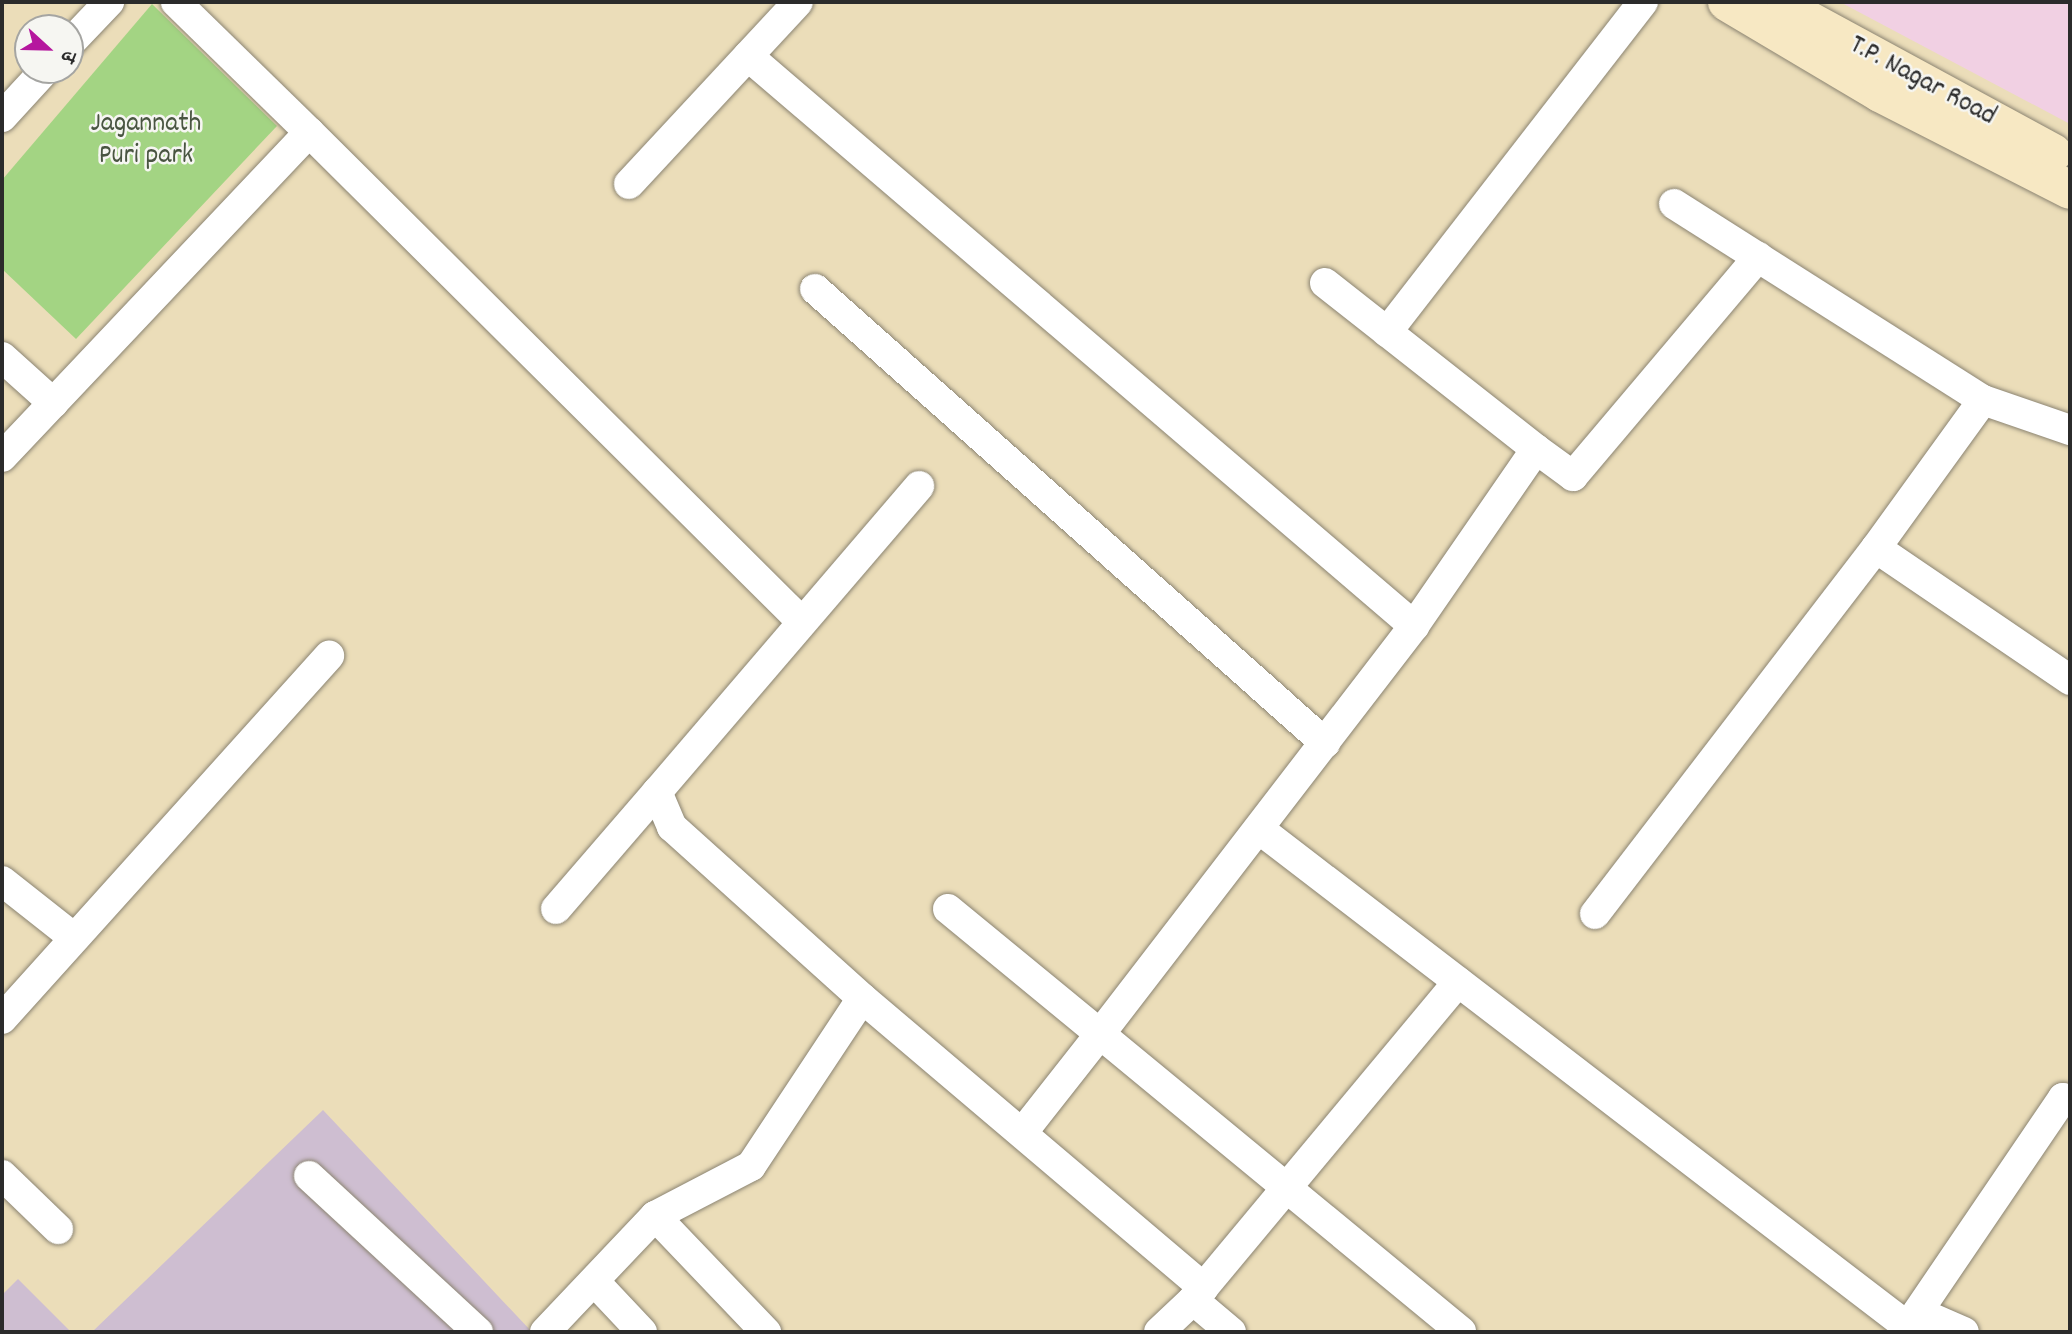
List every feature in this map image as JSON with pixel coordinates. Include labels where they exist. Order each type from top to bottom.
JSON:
[{"type":"main road","points":[[1727,2],[1880,93],[2070,190]]},
{"type":"main road","name":"T.P. Nagar Road","points":[[1774,2],[2070,162]]},
{"type":"street","points":[[84,28],[109,2]]},
{"type":"street","points":[[176,2],[802,622]]},
{"type":"street","points":[[629,184],[798,2]]},
{"type":"street","points":[[1387,332],[1643,2]]},
{"type":"street","points":[[748,56],[1414,626]]},
{"type":"street","points":[[2,117],[32,84]]},
{"type":"street","points":[[2,457],[309,132]]},
{"type":"street","points":[[1674,204],[1983,400],[2070,430]]},
{"type":"street","points":[[1325,284],[1573,476],[1758,257]]},
{"type":"street","points":[[815,289],[1325,743]]},
{"type":"street","points":[[2,357],[53,403]]},
{"type":"street","points":[[1595,914],[1876,548],[1983,400]]},
{"type":"street","points":[[1022,1133],[1414,626],[1536,449]]},
{"type":"street","points":[[556,909],[919,486]]},
{"type":"street","points":[[1876,548],[2070,680]]},
{"type":"street","points":[[2,1019],[73,937],[329,656]]},
{"type":"street","points":[[657,792],[672,827],[862,998],[1022,1133],[1198,1294],[1231,1332]]},
{"type":"street","points":[[1259,829],[1910,1324],[1964,1332]]},
{"type":"street","points":[[2,880],[73,937]]},
{"type":"street","points":[[948,909],[1461,1332]]},
{"type":"street","points":[[1159,1332],[1198,1294],[1289,1190],[1458,982]]},
{"type":"street","points":[[545,1332],[655,1216],[751,1166],[862,998]]},
{"type":"street","points":[[1910,1324],[2063,1098],[2070,1102]]},
{"type":"street","points":[[2,1175],[58,1229]]},
{"type":"street","points":[[309,1175],[478,1332]]},
{"type":"street","points":[[655,1216],[766,1332]]},
{"type":"street","points":[[594,1281],[642,1332]]},
{"type":"shaded area","points":[[1840,2],[2070,2],[2070,124]]},
{"type":"shaded area","points":[[323,1110],[532,1332],[92,1332]]},
{"type":"shaded area","points":[[18,1279],[71,1332],[2,1332],[2,1295]]},
{"type":"green space","name":"Jagannath Puri park","points":[[152,4],[277,126],[76,339],[2,269],[2,180]]}]
